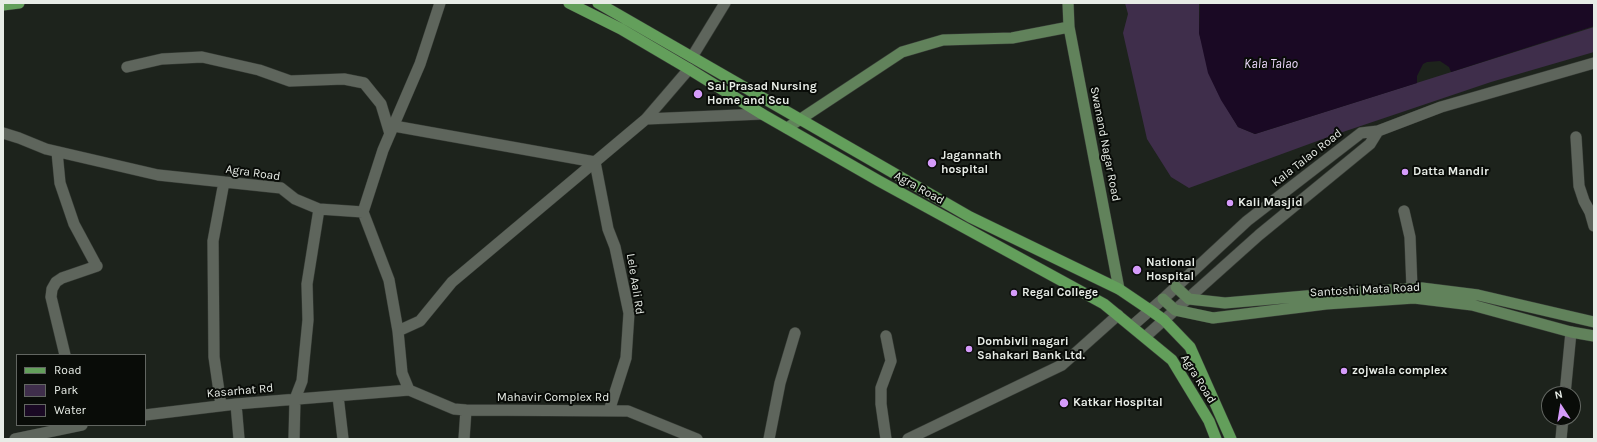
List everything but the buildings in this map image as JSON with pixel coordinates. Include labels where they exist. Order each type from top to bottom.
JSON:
[{"type":"main road","points":[[3,5],[19,3]]},
{"type":"main road","name":"Agra Road","points":[[569,3],[621,29],[762,114],[879,181],[1104,304],[1172,360],[1209,421],[1216,439]]},
{"type":"main road","name":"Agra Road","points":[[598,3],[970,217],[1119,289],[1150,310],[1164,320],[1190,347],[1231,439]]},
{"type":"main road","name":"Swanand Nagar Road","points":[[1068,3],[1069,27],[1119,289]]},
{"type":"main road","points":[[787,128],[902,52],[943,40],[1012,38],[1069,27]]},
{"type":"main road","points":[[1176,287],[1189,299]]},
{"type":"main road","name":"Santoshi Mata Road","points":[[1189,299],[1225,303],[1412,288],[1478,295],[1594,322]]},
{"type":"main road","name":"Santoshi Mata Road","points":[[1175,310],[1214,318],[1326,304],[1414,298],[1472,305],[1571,332],[1594,336]]},
{"type":"main road","points":[[1164,299],[1175,310]]},
{"type":"street","points":[[409,390],[402,373],[398,331],[389,280],[363,212],[383,150],[420,64],[440,3]]},
{"type":"street","points":[[692,57],[725,3]]},
{"type":"street","points":[[127,67],[162,59],[202,57],[258,70],[290,81],[344,79],[364,83],[381,104],[392,130]]},
{"type":"street","name":"Kala Talao Road","points":[[1132,326],[1164,299],[1247,221],[1361,133],[1378,131],[1441,107],[1594,63]]},
{"type":"street","points":[[398,331],[420,321],[452,282],[646,119],[689,69]]},
{"type":"street","points":[[646,119],[762,114]]},
{"type":"street","points":[[392,130],[595,162]]},
{"type":"street","points":[[1145,337],[1260,235],[1370,144],[1378,131]]},
{"type":"street","name":"Agra Road","points":[[3,133],[19,138],[46,150],[158,175],[281,188],[294,199],[319,210],[363,212]]},
{"type":"street","points":[[1576,137],[1579,186],[1594,226]]},
{"type":"street","points":[[57,152],[60,183],[74,224],[96,264],[62,278],[56,282],[52,289],[51,297],[65,354]]},
{"type":"street","name":"Lele Aali Rd","points":[[595,162],[608,229],[615,247],[629,314],[626,358],[609,411]]},
{"type":"street","points":[[221,406],[214,357],[213,241],[224,182]]},
{"type":"street","points":[[294,439],[295,399],[302,382],[308,320],[307,284],[319,210]]},
{"type":"street","points":[[1404,211],[1410,237],[1412,288]]},
{"type":"street","points":[[1247,221],[1260,235]]},
{"type":"street","points":[[908,439],[1062,365],[1118,315]]},
{"type":"street","points":[[1566,386],[1571,332]]},
{"type":"street","points":[[769,439],[780,384],[795,333]]},
{"type":"street","points":[[886,336],[891,361],[880,388],[886,439]]},
{"type":"street","name":"Mahavir Complex Rd","points":[[409,390],[454,409],[628,411],[697,439]]},
{"type":"street","name":"Kasarhat Rd","points":[[146,415],[236,404],[409,390]]},
{"type":"street","points":[[338,396],[344,439]]},
{"type":"street","points":[[236,404],[239,439]]},
{"type":"street","points":[[464,439],[466,410]]},
{"type":"street","points":[[14,439],[77,426]]},
{"type":"street","points":[[1561,439],[1562,426]]},
{"type":"green space","points":[[1125,3],[1199,3],[1199,33],[1217,91],[1238,127],[1255,134],[1594,27],[1594,52],[1491,82],[1331,136],[1189,188],[1171,177],[1147,139],[1123,33],[1128,14]]},
{"type":"water","name":"Kala Talao","points":[[1200,3],[1594,3],[1594,26],[1451,72],[1449,67],[1440,61],[1427,62],[1423,64],[1417,76],[1417,83],[1255,134],[1238,127],[1221,100],[1208,73],[1199,33]]},
{"type":"place","name":"Sai Prasad Nursing Home and Scu","points":[[698,94]]},
{"type":"place","name":"Jagannath hospital","points":[[932,163]]},
{"type":"place","name":"Datta Mandir","points":[[1405,172]]},
{"type":"place","name":"Kali Masjid","points":[[1230,203]]},
{"type":"place","name":"National Hospital","points":[[1137,270]]},
{"type":"place","name":"Regal College","points":[[1014,293]]},
{"type":"place","name":"Dombivli nagari Sahakari Bank Ltd.","points":[[969,349]]},
{"type":"place","name":"zojwala complex","points":[[1344,371]]},
{"type":"place","name":"Katkar Hospital","points":[[1064,403]]}]
